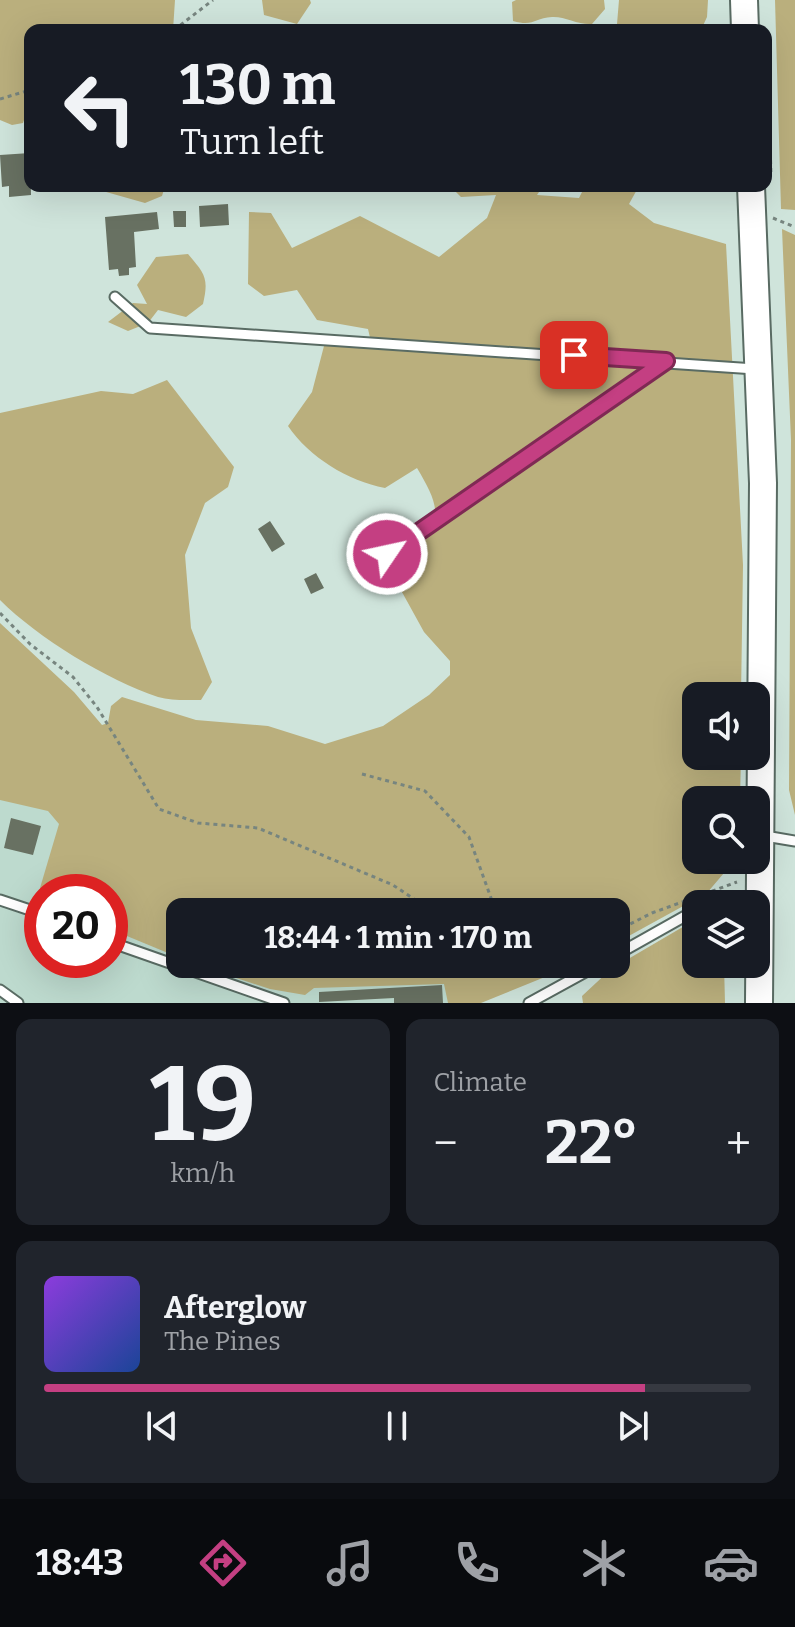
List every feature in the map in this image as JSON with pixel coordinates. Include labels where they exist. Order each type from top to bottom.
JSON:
[{"type":"street","points":[[744,0],[745,24]]},
{"type":"street","points":[[751,192],[763,483],[761,786]]},
{"type":"street","points":[[759,978],[759,1003]]},
{"type":"lane","points":[[115,297],[150,328],[666,361],[758,370]]},
{"type":"lane","points":[[387,554],[666,361]]},
{"type":"lane","points":[[770,837],[795,841]]},
{"type":"lane","points":[[0,900],[10,900],[24,906]]},
{"type":"lane","points":[[630,947],[682,918]]},
{"type":"lane","points":[[128,948],[279,1002]]},
{"type":"lane","points":[[529,1003],[575,978]]},
{"type":"lane","points":[[0,990],[18,1003]]},
{"type":"path","points":[[182,24],[213,0]]},
{"type":"path","points":[[0,99],[24,92]]},
{"type":"path","points":[[773,218],[795,227]]},
{"type":"path","points":[[0,613],[30,644],[73,677],[97,707],[159,809],[198,823],[258,828],[393,885],[412,898]]},
{"type":"path","points":[[362,774],[425,791],[469,837],[491,898]]},
{"type":"shaded area","points":[[0,0],[175,0],[173,24],[24,24],[24,120],[12,125],[0,120]]},
{"type":"shaded area","points":[[262,0],[310,0],[311,3],[297,24],[264,15]]},
{"type":"shaded area","points":[[604,0],[605,9],[592,24],[557,17],[520,23],[513,21],[512,2]]},
{"type":"shaded area","points":[[619,0],[708,0],[704,24],[617,24]]},
{"type":"shaded area","points":[[775,0],[795,0],[795,210],[781,209]]},
{"type":"shaded area","points":[[106,192],[163,192],[162,196],[145,203]]},
{"type":"shaded area","points":[[456,192],[539,192],[537,195],[579,198],[582,192],[636,192],[629,204],[654,223],[726,244],[743,565],[741,682],[682,682],[682,770],[741,770],[740,786],[682,786],[682,874],[723,874],[710,890],[682,890],[682,907],[630,935],[630,898],[166,898],[166,952],[128,936],[128,874],[44,874],[59,824],[48,811],[0,800],[0,623],[74,692],[102,725],[108,723],[111,706],[122,697],[196,720],[268,726],[325,744],[383,726],[429,695],[450,675],[450,661],[424,632],[397,583],[404,550],[428,532],[433,523],[434,504],[430,493],[417,468],[385,488],[357,480],[318,457],[288,426],[312,392],[324,346],[338,338],[371,342],[368,329],[317,320],[297,290],[264,296],[248,284],[249,212],[271,213],[292,248],[360,216],[439,257],[487,218],[496,195],[461,197]]},
{"type":"shaded area","points":[[782,229],[795,235],[795,815],[789,790],[791,440]]},
{"type":"shaded area","points":[[188,254],[204,277],[206,288],[203,304],[186,317],[158,310],[148,323],[128,331],[108,322],[133,303],[147,304],[137,285],[156,257]]},
{"type":"shaded area","points":[[167,380],[234,467],[228,487],[205,503],[185,555],[191,628],[212,682],[201,700],[163,698],[117,680],[53,643],[0,600],[0,413],[101,391],[133,394]]},
{"type":"shaded area","points":[[0,788],[75,807],[49,874],[24,874],[24,978],[128,978],[128,927],[166,942],[166,978],[447,978],[451,1003],[0,1003]]},
{"type":"shaded area","points":[[682,927],[682,978],[724,978],[725,1003],[583,1003],[582,996],[601,978],[630,978],[630,958]]},
{"type":"shaded area","points":[[237,978],[543,978],[481,1003],[448,1003],[444,984],[314,988],[305,995],[270,989]]},
{"type":"building","points":[[24,153],[24,192],[31,192],[31,195],[9,197],[9,186],[2,187],[0,155]]},
{"type":"building","points":[[228,204],[229,225],[200,227],[199,206]]},
{"type":"building","points":[[173,211],[186,211],[186,227],[174,227]]},
{"type":"building","points":[[157,212],[159,229],[134,232],[136,267],[129,268],[129,275],[119,276],[118,269],[109,270],[105,217]]},
{"type":"building","points":[[270,521],[285,544],[272,552],[258,529]]},
{"type":"building","points":[[316,573],[324,588],[311,594],[304,579]]},
{"type":"building","points":[[11,818],[41,826],[33,855],[4,848]]},
{"type":"building","points":[[442,985],[443,1003],[394,1003],[394,998],[319,1002],[319,992]]},
{"type":"route","points":[[387,554],[666,361],[574,355]]}]
